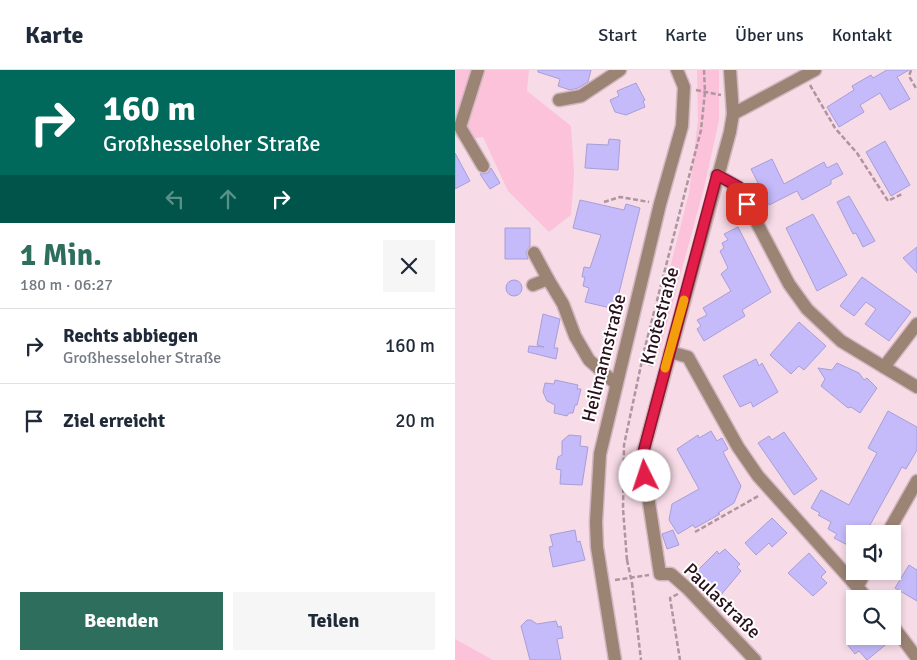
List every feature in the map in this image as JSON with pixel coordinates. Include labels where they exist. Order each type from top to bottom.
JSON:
[{"type":"street","points":[[478,70],[460,127],[483,166]]},
{"type":"street","points":[[559,100],[581,96],[620,70]]},
{"type":"street","name":"Heilmannstraße","points":[[615,660],[601,581],[596,522],[598,472],[600,454],[616,384],[660,204],[682,126],[684,87],[677,70]]},
{"type":"street","name":"Knotestraße","points":[[660,574],[642,457],[717,175],[731,132],[733,114],[730,70]]},
{"type":"street","points":[[733,114],[810,73]]},
{"type":"street","points":[[717,175],[739,187],[789,284],[807,309],[841,341],[917,387]]},
{"type":"street","points":[[534,253],[563,304],[575,336],[589,360],[616,384]]},
{"type":"street","points":[[533,285],[548,279]]},
{"type":"street","points":[[884,367],[917,324]]},
{"type":"street","points":[[670,352],[688,357],[738,447],[770,489],[860,590]]},
{"type":"street","points":[[892,525],[917,481]]},
{"type":"street","name":"Paulastraße","points":[[660,574],[671,574],[688,589],[755,660]]},
{"type":"street","points":[[857,587],[861,580]]},
{"type":"street","points":[[901,637],[917,658]]},
{"type":"path","points":[[641,660],[627,560],[623,509],[624,445],[644,351],[701,130],[705,92],[704,70]]},
{"type":"path","points":[[911,70],[909,76],[917,90]]},
{"type":"path","points":[[810,73],[835,128],[857,153],[889,201],[902,194]]},
{"type":"path","points":[[604,202],[620,197],[660,204]]},
{"type":"path","points":[[695,532],[770,489]]},
{"type":"path","points":[[601,581],[660,574]]},
{"type":"path","points":[[680,660],[670,598],[688,589]]},
{"type":"shaded area","points":[[455,70],[529,70],[527,91],[571,126],[574,173],[571,215],[549,232],[508,191],[483,137],[460,140],[455,136]]},
{"type":"shaded area","points":[[697,70],[719,70],[719,120],[704,188],[658,356],[650,347],[689,193],[698,120]]},
{"type":"shaded area","points":[[455,639],[493,660],[455,660]]},
{"type":"building","points":[[538,70],[591,70],[588,82],[570,90],[558,86],[560,79],[538,72]]},
{"type":"building","points":[[887,70],[909,70],[897,77],[910,99],[890,110],[880,93],[860,105],[864,112],[839,127],[827,107],[854,90],[852,86],[871,75],[873,78]]},
{"type":"building","points":[[636,83],[645,100],[643,101],[645,107],[626,115],[615,112],[610,100],[619,96],[617,91]]},
{"type":"building","points":[[609,139],[620,140],[618,170],[585,168],[587,144],[608,145]]},
{"type":"building","points":[[885,141],[910,185],[891,196],[866,152]]},
{"type":"building","points":[[455,153],[470,181],[455,189]]},
{"type":"building","points":[[772,159],[784,184],[824,162],[827,168],[837,163],[843,174],[831,180],[831,184],[802,200],[797,191],[769,205],[751,169]]},
{"type":"building","points":[[491,168],[500,183],[490,189],[480,174],[488,173]]},
{"type":"building","points":[[849,196],[875,241],[863,247],[856,233],[853,234],[837,202]]},
{"type":"building","points":[[580,200],[624,210],[626,204],[640,208],[615,309],[585,302],[589,288],[583,286],[585,277],[582,277],[584,267],[590,268],[601,235],[573,228]]},
{"type":"building","points":[[813,214],[847,275],[817,291],[786,228]]},
{"type":"building","points":[[738,227],[771,292],[742,310],[745,316],[704,341],[697,329],[701,326],[697,320],[707,315],[703,308],[731,291],[721,274],[728,268],[720,251],[724,248],[722,243],[728,240],[724,234]]},
{"type":"building","points":[[505,228],[530,228],[530,246],[526,252],[528,259],[505,259]]},
{"type":"building","points":[[917,247],[917,273],[903,258]]},
{"type":"building","points":[[862,277],[911,312],[889,341],[865,324],[876,309],[866,302],[854,316],[840,306]]},
{"type":"building","points":[[514,280],[522,288],[514,296],[506,288]]},
{"type":"building","points":[[543,314],[560,319],[554,348],[558,348],[556,359],[528,352],[529,346],[544,347],[537,345]]},
{"type":"building","points":[[799,322],[826,346],[804,370],[799,366],[791,374],[770,355]]},
{"type":"building","points":[[756,359],[759,366],[762,363],[778,392],[753,407],[751,402],[740,407],[723,376]]},
{"type":"building","points":[[837,363],[859,373],[864,380],[867,378],[877,388],[860,413],[851,407],[848,408],[821,386],[825,379],[818,368],[832,370]]},
{"type":"building","points":[[555,380],[578,385],[577,389],[581,389],[573,413],[569,413],[567,416],[554,413],[555,405],[547,401],[543,392],[545,383],[554,384]]},
{"type":"building","points":[[888,411],[917,427],[917,450],[906,469],[902,467],[870,525],[846,525],[846,544],[834,538],[837,534],[828,529],[831,522],[818,515],[820,513],[811,508],[821,490],[849,505],[877,453],[868,448]]},
{"type":"building","points":[[711,431],[717,441],[722,438],[728,449],[723,452],[741,486],[734,503],[718,513],[720,514],[695,528],[693,525],[678,534],[669,520],[672,504],[699,489],[677,449],[698,435],[699,438]]},
{"type":"building","points":[[784,432],[817,479],[794,495],[758,443],[769,436],[772,440]]},
{"type":"building","points":[[569,435],[581,436],[580,446],[588,447],[582,485],[560,484],[561,470],[556,469],[558,457],[562,455],[562,441]]},
{"type":"building","points":[[772,518],[787,533],[772,547],[769,543],[756,555],[745,543]]},
{"type":"building","points":[[575,530],[577,542],[580,541],[585,560],[553,567],[549,547],[553,546],[550,535]]},
{"type":"building","points":[[673,530],[679,545],[667,549],[662,534]]},
{"type":"building","points":[[725,549],[740,564],[737,567],[741,571],[720,596],[694,574],[717,551],[719,554]]},
{"type":"building","points":[[809,553],[826,572],[821,577],[827,583],[813,596],[788,573]]},
{"type":"building","points":[[909,565],[917,570],[917,601],[895,588]]},
{"type":"building","points":[[527,620],[537,624],[556,621],[558,627],[561,626],[563,638],[557,639],[561,660],[530,660],[521,626]]},
{"type":"building","points":[[848,645],[885,645],[867,660],[859,651],[855,654]]},
{"type":"slow traffic","points":[[665,368],[684,300]]},
{"type":"route","points":[[645,476],[642,457],[717,175],[739,187],[747,204]]}]
